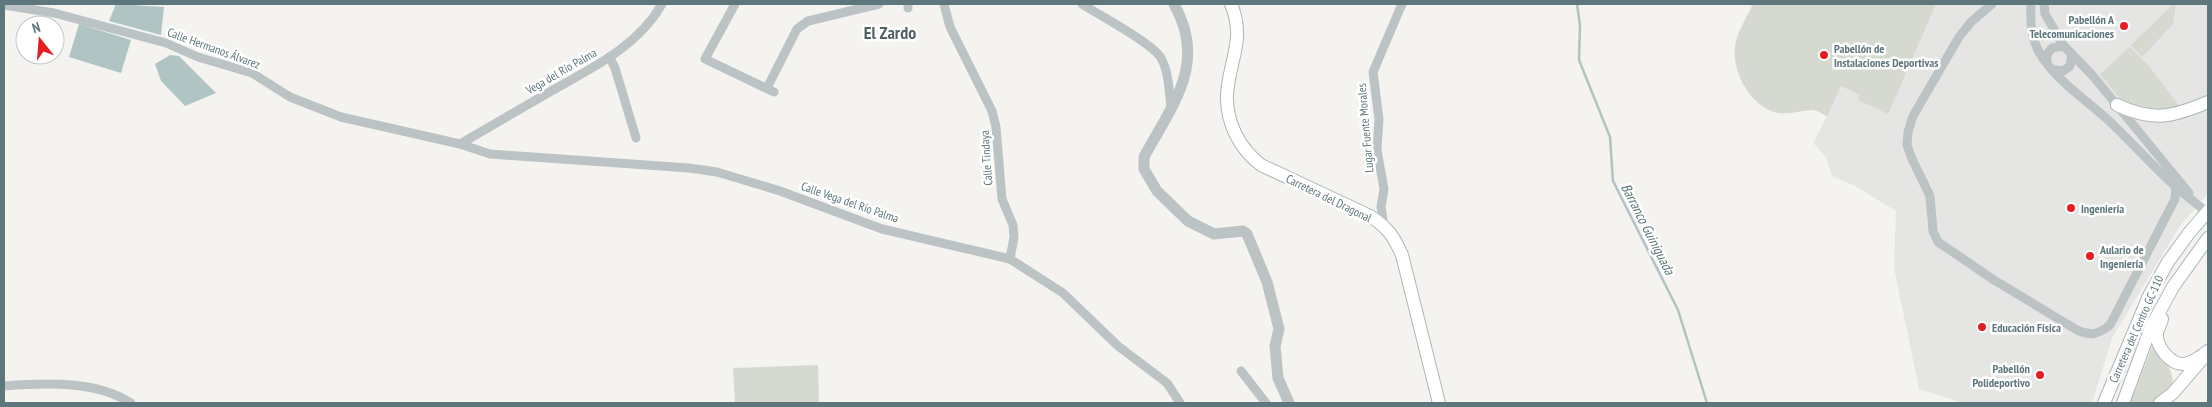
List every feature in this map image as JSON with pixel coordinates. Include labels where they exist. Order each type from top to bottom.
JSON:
[{"type":"main road","name":"Carretera del Dragonal","points":[[1231,4],[1237,19],[1237,44],[1227,95],[1230,119],[1237,139],[1247,154],[1261,165],[1370,216],[1394,236],[1402,255],[1439,403]]},
{"type":"main road","points":[[2117,105],[2147,116],[2163,117],[2208,102]]},
{"type":"main road","name":"Carretera del Centro GC-110","points":[[2104,403],[2149,296],[2168,262],[2206,210]]},
{"type":"main road","points":[[2173,393],[2178,380],[2177,370],[2160,349],[2157,335],[2173,287],[2206,240]]},
{"type":"main road","name":"Carretera del Centro GC-110","points":[[2123,403],[2151,327],[2173,287]]},
{"type":"main road","points":[[2170,359],[2181,364],[2194,361],[2208,352]]},
{"type":"main road","points":[[2160,403],[2173,393],[2208,352]]},
{"type":"street","name":"Vega del Río Palma","points":[[460,144],[610,58],[640,34],[654,18],[662,4]]},
{"type":"street","points":[[735,4],[705,59],[770,90],[797,29],[808,21],[879,4]]},
{"type":"street","name":"Calle Tindaya","points":[[944,4],[950,27],[992,111],[996,127],[1001,193],[1013,225],[1014,236],[1010,259]]},
{"type":"street","points":[[1082,4],[1142,42],[1160,57],[1166,72],[1171,107]]},
{"type":"street","points":[[1174,4],[1180,14],[1187,37],[1188,61],[1182,89],[1144,157],[1144,169],[1157,191],[1188,221],[1214,234],[1243,231],[1247,234],[1267,282],[1279,329],[1275,346],[1278,378],[1289,403]]},
{"type":"street","name":"Lugar Fuente Morales","points":[[1384,226],[1381,207],[1384,189],[1377,150],[1379,119],[1372,72],[1402,4]]},
{"type":"street","points":[[1992,4],[1971,22],[1959,37],[1913,116],[1908,132],[1907,145],[1930,196],[1933,231],[1938,242],[2002,285],[2077,330],[2089,335],[2103,330],[2110,325],[2175,199],[2176,187]]},
{"type":"street","points":[[2031,4],[2031,23],[2034,37],[2038,50],[2047,62],[2066,84],[2107,119],[2176,187],[2206,210]]},
{"type":"street","points":[[2044,4],[2045,14],[2064,46],[2078,59],[2206,210]]},
{"type":"street","name":"Calle Hermanos Álvarez","points":[[8,7],[54,12],[166,43],[198,58],[252,73],[290,97],[341,117],[460,144]]},
{"type":"street","points":[[2047,62],[2049,50],[2056,46],[2064,46]]},
{"type":"street","points":[[2055,70],[2063,71],[2070,66],[2072,54]]},
{"type":"street","points":[[610,58],[615,68],[636,138]]},
{"type":"street","name":"Calle Vega del Río Palma","points":[[460,144],[490,154],[689,168],[717,172],[780,191],[882,229],[1010,259],[1063,293],[1118,346],[1166,383],[1180,403]]},
{"type":"street","points":[[1241,371],[1266,403]]},
{"type":"street","points":[[4,386],[66,384],[100,390],[123,398],[131,403]]},
{"type":"shaded area","points":[[116,4],[164,7],[161,35],[109,21]]},
{"type":"shaded area","points":[[1753,4],[2208,4],[2208,193],[2180,226],[2112,338],[2092,403],[1964,403],[1919,389],[1894,268],[1896,211],[1855,186],[1832,176],[1826,157],[1813,143],[1827,116],[1814,110],[1778,113],[1766,108],[1754,99],[1740,75],[1736,63],[1737,39]]},
{"type":"shaded area","name":"Pabellón de Instalaciones Deportivas","points":[[1753,4],[1936,4],[1888,114],[1858,100],[1860,95],[1841,86],[1827,116],[1813,110],[1778,113],[1769,110],[1760,104],[1745,87],[1736,67],[1735,46],[1740,30]]},
{"type":"shaded area","points":[[2176,4],[2173,24],[2142,57],[2131,45]]},
{"type":"shaded area","points":[[79,24],[131,40],[121,73],[69,57]]},
{"type":"shaded area","points":[[2130,47],[2149,66],[2180,107],[2160,113],[2124,104],[2100,74]]},
{"type":"shaded area","points":[[170,55],[179,56],[216,93],[185,106],[161,81],[155,64]]},
{"type":"shaded area","points":[[2154,342],[2170,370],[2173,382],[2171,387],[2154,403],[2130,403]]},
{"type":"shaded area","points":[[818,365],[819,403],[735,403],[733,368]]},
{"type":"waterway","name":"Barranco Guiniguada","points":[[1577,4],[1580,25],[1579,60],[1610,137],[1613,181],[1678,310],[1707,403]]},
{"type":"place","name":"Pabellón A Telecomunicaciones","points":[[2124,26]]},
{"type":"place","name":"Pabellón de Instalaciones Deportivas","points":[[1824,55]]},
{"type":"place","name":"Ingeniería","points":[[2071,208]]},
{"type":"place","name":"Aulario de Ingeniería","points":[[2090,256]]},
{"type":"place","name":"Educación Física","points":[[1982,327]]},
{"type":"place","name":"Pabellón Polideportivo","points":[[2040,375]]},
{"type":"district","name":"El Zardo","points":[[890,32]]}]
